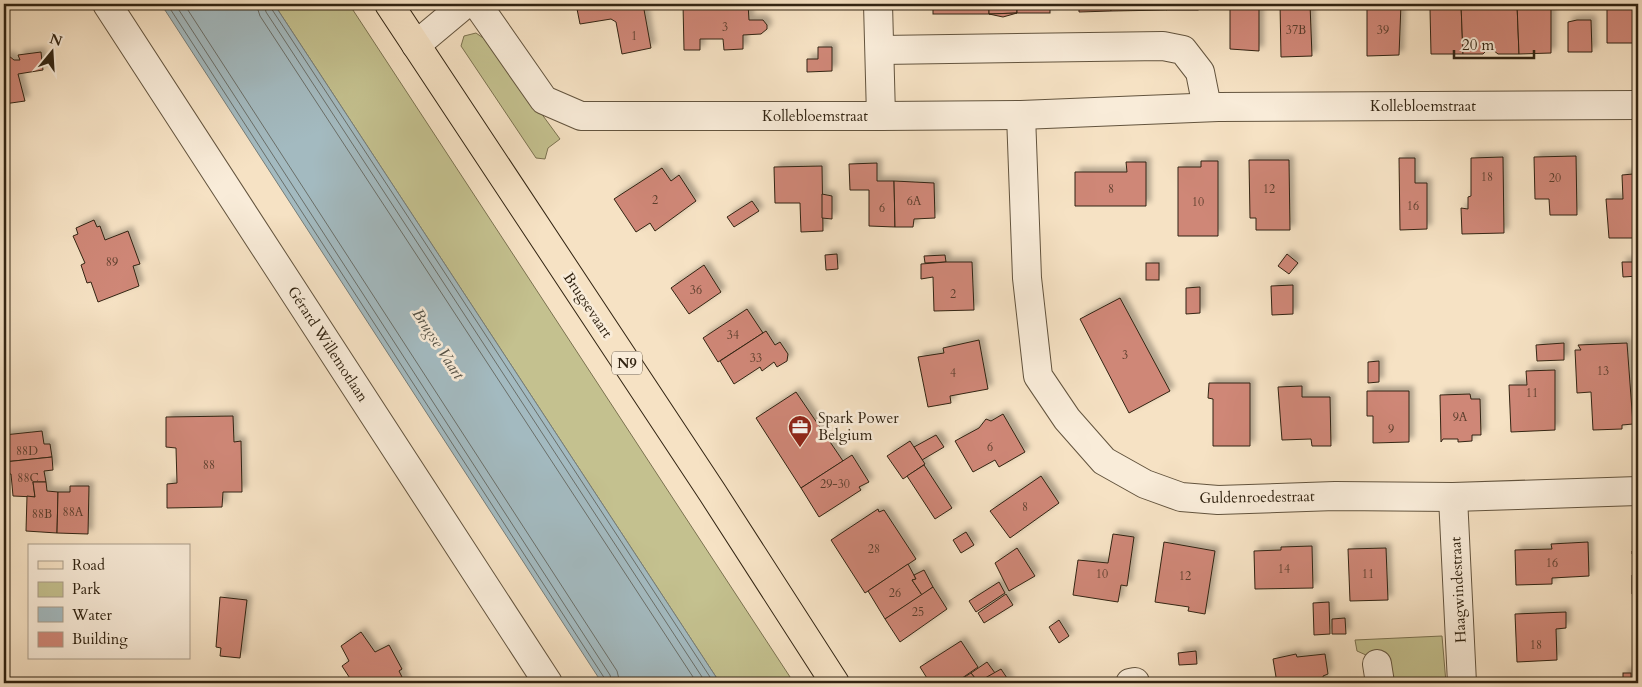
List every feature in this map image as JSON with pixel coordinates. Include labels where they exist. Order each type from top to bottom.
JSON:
[{"type":"main road","name":"Brugsevaart","points":[[388,4],[707,484],[835,683]]},
{"type":"street","name":"Gérard Willemotlaan","points":[[108,4],[548,683]]},
{"type":"street","points":[[416,45],[466,4]]},
{"type":"street","name":"Kollebloemstraat","points":[[477,4],[544,100],[580,116],[881,116],[1021,114],[1207,107],[1638,105]]},
{"type":"street","points":[[878,4],[881,116]]},
{"type":"street","points":[[880,50],[1163,46],[1183,50],[1200,72],[1207,107]]},
{"type":"street","name":"Guldenroedestraat","points":[[1021,114],[1027,278],[1038,376],[1067,419],[1104,461],[1145,484],[1181,498],[1218,500],[1335,496],[1453,497],[1638,491]]},
{"type":"street","name":"Haagwindestraat","points":[[1453,497],[1462,683]]},
{"type":"green space","points":[[274,4],[349,4],[794,683],[720,683]]},
{"type":"green space","points":[[476,33],[489,42],[560,139],[548,148],[545,159],[536,158],[461,46],[464,36]]},
{"type":"green space","points":[[1442,636],[1446,683],[1389,683],[1375,659],[1357,651],[1355,640]]},
{"type":"water","name":"Brugse Vaart","points":[[161,4],[274,4],[720,683],[602,683]]},
{"type":"building","points":[[576,4],[643,4],[651,48],[622,54],[616,22],[611,19],[580,24]]},
{"type":"building","points":[[683,4],[748,4],[749,20],[763,20],[767,25],[767,29],[761,34],[743,35],[743,49],[724,50],[723,39],[700,39],[700,50],[684,50]]},
{"type":"building","points":[[933,4],[989,4],[989,14],[933,14]]},
{"type":"building","points":[[989,4],[1017,4],[1017,13],[989,14]]},
{"type":"building","points":[[1017,4],[1050,4],[1050,13],[1017,13]]},
{"type":"building","points":[[1079,4],[1111,4],[1111,11],[1079,12]]},
{"type":"building","points":[[1111,4],[1167,4],[1167,10],[1111,11]]},
{"type":"building","points":[[1167,4],[1198,4],[1198,10],[1167,10]]},
{"type":"building","points":[[1230,4],[1259,4],[1259,51],[1230,49]]},
{"type":"building","points":[[1280,4],[1310,4],[1312,56],[1281,57]]},
{"type":"building","points":[[1383,4],[1401,4],[1399,55],[1367,56],[1367,6],[1383,6]]},
{"type":"building","points":[[1427,4],[1461,4],[1463,54],[1431,54],[1430,9],[1427,9]]},
{"type":"building","points":[[1517,4],[1519,54],[1498,54],[1493,50],[1487,50],[1483,54],[1463,54],[1461,5]]},
{"type":"building","points":[[1517,4],[1551,4],[1551,53],[1519,54]]},
{"type":"building","points":[[1607,7],[1638,7],[1637,43],[1607,43]]},
{"type":"building","points":[[1017,13],[1003,17],[989,14]]},
{"type":"building","points":[[1591,20],[1592,52],[1568,52],[1568,22]]},
{"type":"building","points":[[818,47],[832,47],[832,71],[807,72],[807,59],[818,59]]},
{"type":"building","points":[[41,52],[43,70],[18,74],[25,101],[4,104],[4,57],[9,56],[14,60],[20,60],[18,55]]},
{"type":"building","points":[[1576,156],[1577,215],[1550,215],[1549,199],[1535,199],[1534,157]]},
{"type":"building","points":[[1503,157],[1504,233],[1462,234],[1461,208],[1468,209],[1468,197],[1471,196],[1471,158]]},
{"type":"building","points":[[1399,158],[1415,158],[1415,183],[1427,183],[1427,229],[1400,230]]},
{"type":"building","points":[[1249,160],[1289,160],[1290,230],[1256,230],[1256,218],[1250,218]]},
{"type":"building","points":[[1201,161],[1218,161],[1218,236],[1178,236],[1178,167],[1201,167]]},
{"type":"building","points":[[1126,162],[1146,162],[1146,206],[1075,206],[1075,172],[1127,172]]},
{"type":"building","points":[[877,163],[877,181],[894,181],[895,227],[869,226],[869,190],[850,190],[849,164]]},
{"type":"building","points":[[822,166],[823,231],[801,232],[800,203],[775,203],[774,167]]},
{"type":"building","points":[[662,168],[671,181],[679,175],[696,201],[655,231],[650,223],[636,232],[614,199]]},
{"type":"building","points":[[1638,174],[1638,224],[1634,224],[1634,238],[1609,238],[1606,199],[1623,199],[1622,175]]},
{"type":"building","points":[[894,181],[934,183],[935,218],[914,219],[913,227],[895,227]]},
{"type":"building","points":[[822,194],[832,196],[832,219],[822,218]]},
{"type":"building","points":[[752,201],[759,211],[734,227],[727,217]]},
{"type":"building","points":[[94,220],[97,227],[100,226],[105,240],[128,231],[140,264],[133,266],[139,286],[98,302],[91,282],[87,283],[81,265],[85,263],[73,236],[78,234],[76,228]]},
{"type":"building","points":[[837,254],[838,269],[826,270],[825,255]]},
{"type":"building","points":[[1287,254],[1298,263],[1289,274],[1278,266]]},
{"type":"building","points":[[945,255],[946,262],[925,263],[924,256]]},
{"type":"building","points":[[972,262],[974,310],[934,311],[933,277],[921,279],[921,264]]},
{"type":"building","points":[[1622,262],[1638,262],[1638,276],[1623,277]]},
{"type":"building","points":[[1146,263],[1159,263],[1159,280],[1146,280]]},
{"type":"building","points":[[704,265],[721,292],[689,314],[671,288]]},
{"type":"building","points":[[1293,285],[1293,314],[1272,315],[1271,286]]},
{"type":"building","points":[[1200,287],[1200,313],[1186,314],[1186,288]]},
{"type":"building","points":[[1120,298],[1170,391],[1129,413],[1080,319]]},
{"type":"building","points":[[747,309],[763,333],[718,362],[703,338]]},
{"type":"building","points":[[766,331],[775,345],[780,342],[788,354],[787,361],[777,367],[774,362],[762,371],[760,367],[734,384],[720,361]]},
{"type":"building","points":[[979,340],[988,389],[950,396],[951,403],[928,407],[918,357],[944,353],[943,348]]},
{"type":"building","points":[[1564,343],[1564,360],[1537,361],[1536,345]]},
{"type":"building","points":[[1627,343],[1633,424],[1622,425],[1622,429],[1593,430],[1591,392],[1577,393],[1575,350],[1581,350],[1578,345]]},
{"type":"building","points":[[1379,361],[1379,382],[1368,383],[1368,362]]},
{"type":"building","points":[[1555,370],[1555,430],[1511,432],[1509,385],[1527,385],[1526,371]]},
{"type":"building","points":[[1209,383],[1250,383],[1250,446],[1213,446],[1213,399],[1208,398]]},
{"type":"building","points":[[1302,386],[1302,397],[1330,397],[1331,446],[1312,446],[1311,439],[1282,440],[1278,387]]},
{"type":"building","points":[[1367,391],[1409,391],[1409,442],[1373,443],[1373,416],[1367,416]]},
{"type":"building","points":[[796,392],[843,461],[801,488],[756,418]]},
{"type":"building","points":[[1470,394],[1471,399],[1480,399],[1481,435],[1472,435],[1472,441],[1458,442],[1458,439],[1443,439],[1441,442],[1440,395]]},
{"type":"building","points":[[1003,414],[1025,452],[999,467],[995,460],[973,472],[955,441],[979,428],[986,419],[991,421]]},
{"type":"building","points":[[233,416],[234,442],[241,441],[242,492],[223,492],[222,507],[167,508],[167,484],[177,483],[176,448],[166,447],[166,417]]},
{"type":"building","points":[[42,431],[44,444],[50,444],[52,457],[4,462],[4,435]]},
{"type":"building","points":[[936,435],[944,447],[922,460],[914,447]]},
{"type":"building","points":[[910,441],[925,464],[903,479],[887,456]]},
{"type":"building","points":[[852,455],[869,482],[859,487],[861,490],[819,517],[801,488]]},
{"type":"building","points":[[52,457],[53,470],[44,471],[46,482],[33,482],[35,497],[13,496],[11,474],[5,474],[4,462]]},
{"type":"building","points":[[924,465],[952,508],[935,519],[907,476]]},
{"type":"building","points":[[1041,476],[1059,503],[1010,538],[990,511]]},
{"type":"building","points":[[33,482],[46,482],[47,491],[58,492],[57,533],[26,531],[27,496],[35,497]]},
{"type":"building","points":[[70,486],[89,486],[88,534],[57,533],[58,492],[70,492]]},
{"type":"building","points":[[878,509],[879,512],[884,510],[916,559],[865,593],[831,540]]},
{"type":"building","points":[[966,532],[974,545],[961,553],[953,540]]},
{"type":"building","points":[[1113,534],[1134,537],[1127,586],[1121,585],[1118,602],[1073,595],[1078,560],[1108,563]]},
{"type":"building","points":[[1164,542],[1215,551],[1205,614],[1188,611],[1189,607],[1155,602]]},
{"type":"building","points":[[1588,542],[1589,576],[1552,578],[1552,584],[1516,585],[1515,550],[1552,549],[1551,544]]},
{"type":"building","points":[[1312,546],[1313,588],[1255,589],[1254,551],[1281,550],[1281,547]]},
{"type":"building","points":[[1017,548],[1035,576],[1009,591],[995,563]]},
{"type":"building","points":[[1386,548],[1388,600],[1350,601],[1348,549]]},
{"type":"building","points":[[1632,551],[1638,551],[1638,594],[1632,594],[1632,575],[1635,575],[1635,555],[1632,554]]},
{"type":"building","points":[[908,564],[916,579],[912,580],[922,595],[885,619],[868,591]]},
{"type":"building","points":[[924,570],[933,587],[922,595],[912,580],[916,579],[914,575]]},
{"type":"building","points":[[999,582],[1005,593],[976,612],[969,601]]},
{"type":"building","points":[[933,587],[947,609],[900,642],[885,619]]},
{"type":"building","points":[[1006,594],[1013,605],[984,623],[978,613]]},
{"type":"building","points":[[220,597],[247,600],[240,658],[220,656],[221,648],[216,647]]},
{"type":"building","points":[[1329,602],[1330,634],[1314,635],[1313,603]]},
{"type":"building","points":[[1566,612],[1566,628],[1556,629],[1557,660],[1517,662],[1515,614]]},
{"type":"building","points":[[1345,618],[1346,634],[1332,634],[1332,619]]},
{"type":"building","points":[[1059,620],[1069,636],[1059,643],[1049,627]]},
{"type":"building","points":[[361,632],[375,652],[389,645],[402,669],[399,671],[405,683],[353,683],[342,666],[349,661],[341,646]]},
{"type":"building","points":[[961,641],[978,667],[955,683],[930,683],[920,667]]},
{"type":"building","points":[[1196,651],[1197,664],[1179,665],[1178,653]]},
{"type":"building","points":[[1296,654],[1297,657],[1325,654],[1328,674],[1323,676],[1324,683],[1277,683],[1273,659]]},
{"type":"building","points":[[987,662],[995,673],[978,682],[971,673]]},
{"type":"building","points":[[1001,669],[1009,681],[1004,683],[955,683],[971,673],[978,682]]},
{"type":"building","points":[[1623,673],[1631,673],[1631,683],[1623,683]]},
{"type":"place","name":"Spark Power Belgium","points":[[800,448]]}]
